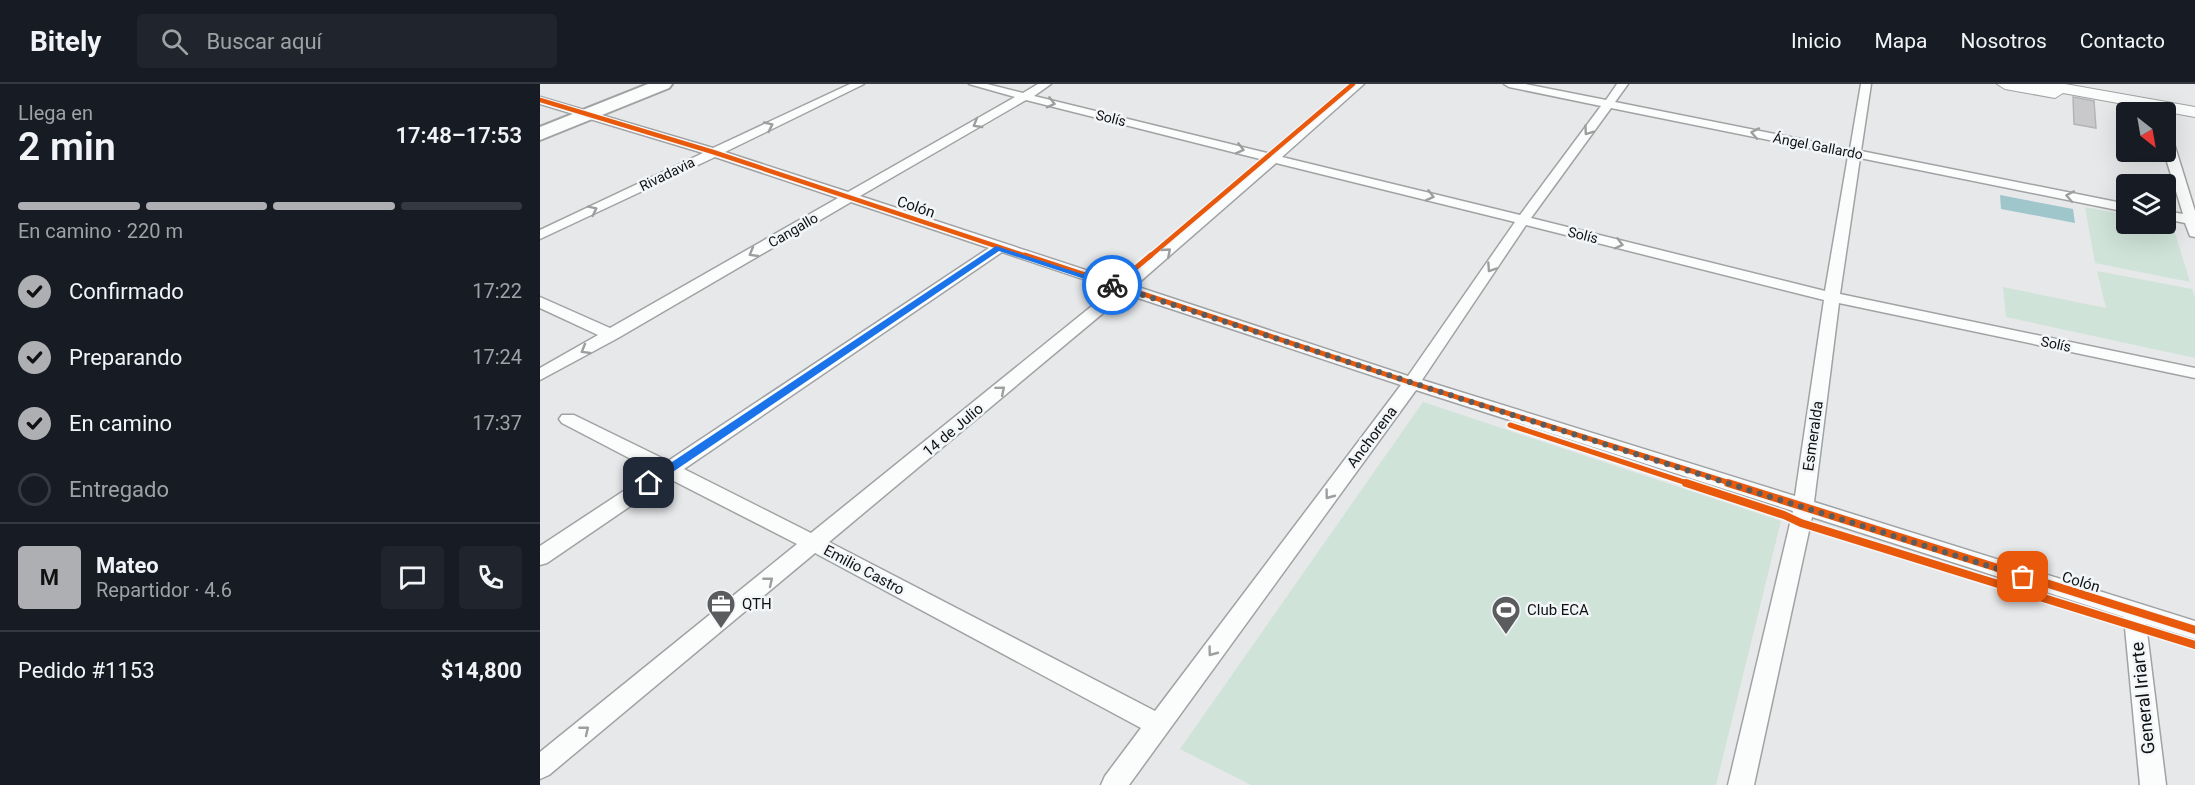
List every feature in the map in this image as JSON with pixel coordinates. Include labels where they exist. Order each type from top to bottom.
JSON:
[{"type":"main road","points":[[540,134],[663,84]]},
{"type":"main road","points":[[2005,84],[2116,103]]},
{"type":"main road","points":[[2038,84],[2119,102]]},
{"type":"main road","points":[[2176,111],[2195,112]]},
{"type":"main road","points":[[2176,115],[2195,119]]},
{"type":"street","name":"Rivadavia","points":[[540,235],[859,84]]},
{"type":"street","name":"Solís","points":[[974,84],[1832,297],[2195,373]]},
{"type":"street","name":"Cangallo","points":[[540,375],[1046,84]]},
{"type":"street","name":"14 de Julio","points":[[540,767],[1123,290],[1359,84]]},
{"type":"street","name":"Ángel Gallardo","points":[[1509,84],[2116,206]]},
{"type":"street","name":"Anchorena","points":[[1114,785],[1412,383],[1524,220],[1623,84]]},
{"type":"street","name":"Esmeralda","points":[[1741,785],[1803,508],[1832,297],[1866,84]]},
{"type":"street","name":"Colón","points":[[540,100],[713,152],[1123,290],[1412,383],[2195,630]]},
{"type":"street","points":[[2174,162],[2193,225]]},
{"type":"street","points":[[2176,219],[2193,225]]},
{"type":"street","points":[[540,557],[999,248]]},
{"type":"street","points":[[540,302],[612,334]]},
{"type":"street","name":"Emilio Castro","points":[[568,419],[815,544],[1158,725]]},
{"type":"street","name":"General Iriarte","points":[[2133,611],[2153,785]]},
{"type":"green space","points":[[2085,207],[2116,213],[2116,234],[2175,234],[2190,282],[2095,263]]},
{"type":"green space","points":[[2097,271],[2192,289],[2195,297],[2195,358],[2006,317],[2003,287],[2106,308]]},
{"type":"green space","name":"Club ECA","points":[[1423,402],[1781,521],[1716,785],[1251,785],[1180,749]]},
{"type":"water","points":[[2000,195],[2073,209],[2075,223],[2001,209]]},
{"type":"building","points":[[2073,97],[2094,101],[2096,128],[2074,124]]},
{"type":"cycle path","points":[[1107,292],[1353,84]]},
{"type":"cycle path","points":[[540,100],[713,152],[1412,383],[2195,630]]},
{"type":"cycle path","points":[[1510,425],[1784,515],[1801,523],[2195,645]]},
{"type":"way so far","points":[[1112,285],[2023,577]]},
{"type":"place","name":"QTH","points":[[721,630]]},
{"type":"place","name":"Club ECA","points":[[1506,636]]},
{"type":"route","points":[[649,483],[999,248],[1112,285]]}]
